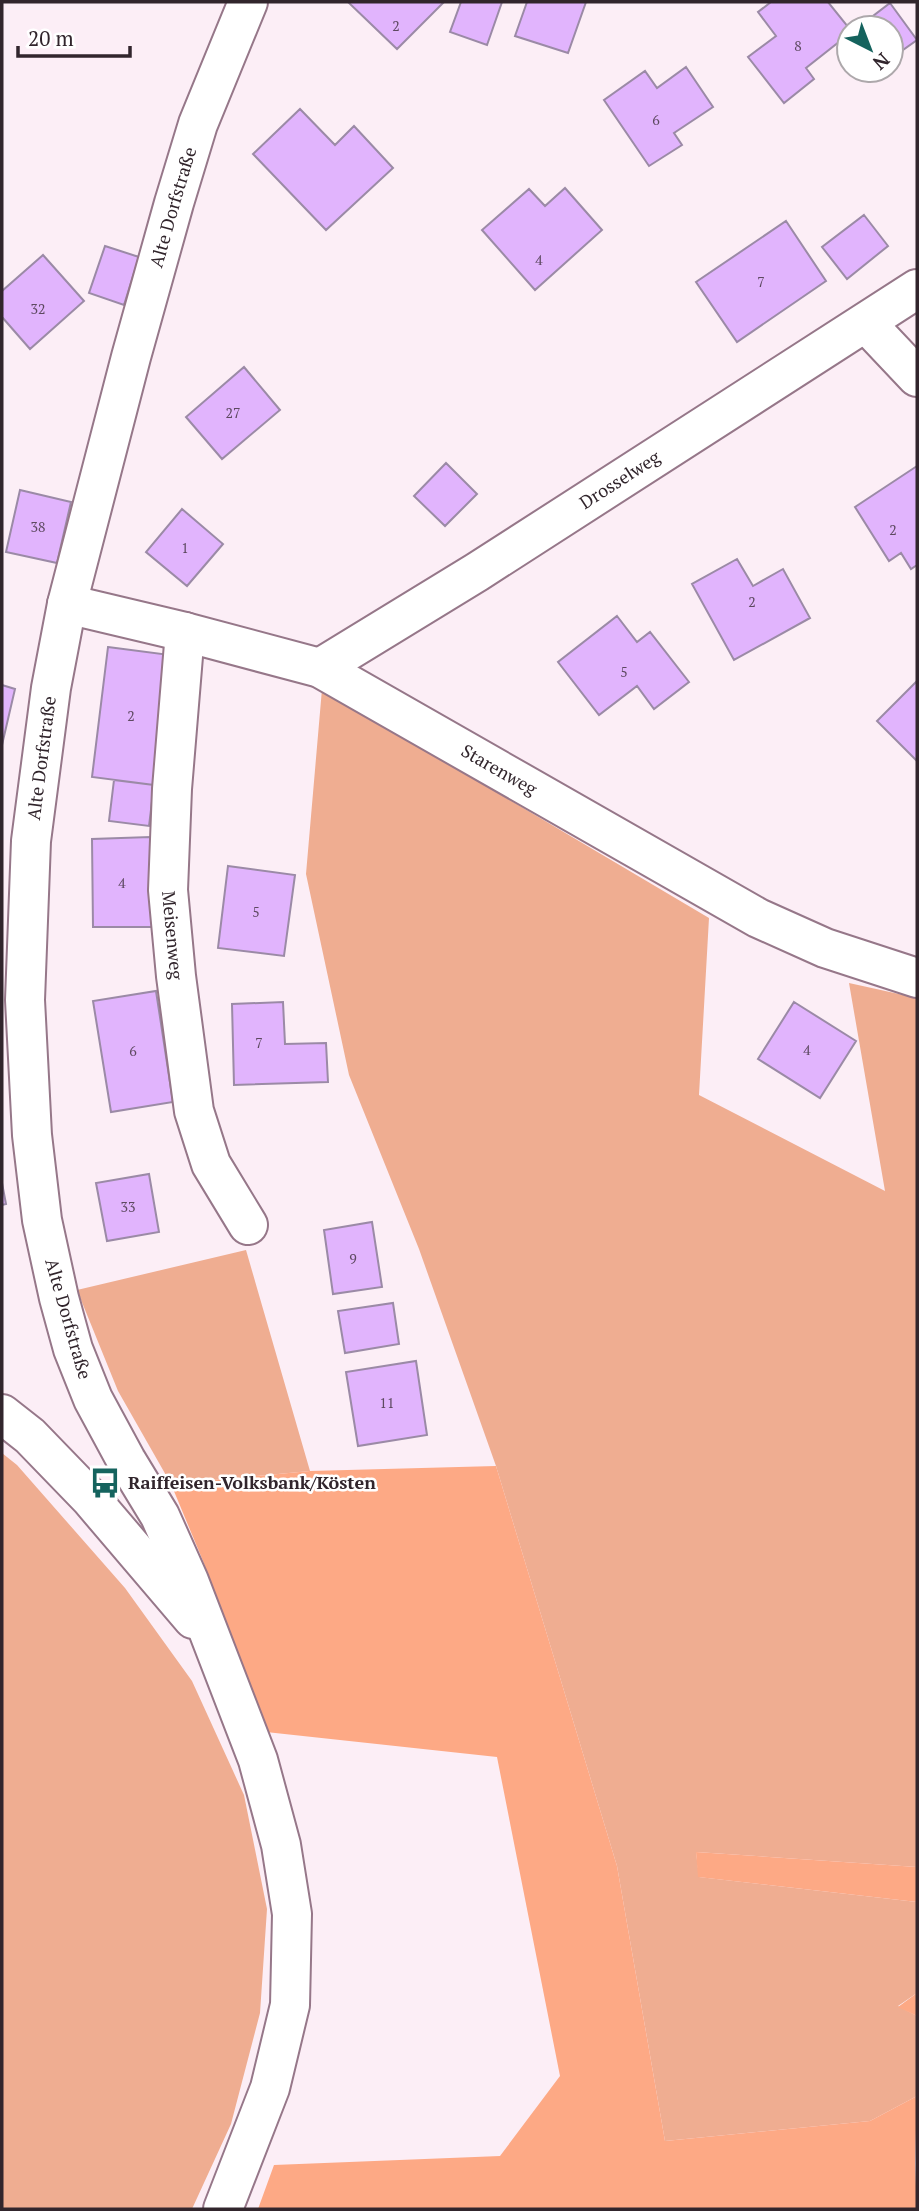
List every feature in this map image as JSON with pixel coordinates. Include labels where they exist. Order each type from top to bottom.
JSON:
[{"type":"street","name":"Alte Dorfstraße","points":[[223,2209],[270,2088],[290,2005],[292,1914],[281,1845],[258,1760],[190,1581],[160,1516],[125,1461],[93,1399],[73,1349],[42,1220],[32,1135],[25,1000],[32,841],[51,688],[66,604],[174,203],[198,124],[248,2]]},
{"type":"street","name":"Drosselweg","points":[[320,668],[477,572],[917,289]]},
{"type":"street","points":[[866,323],[917,377]]},
{"type":"street","name":"Starenweg","points":[[66,604],[320,668],[758,918],[825,948],[917,978]]},
{"type":"street","name":"Meisenweg","points":[[185,632],[167,890],[176,976],[194,1111],[211,1164],[248,1225]]},
{"type":"street","points":[[2,1413],[30,1436],[90,1497],[216,1647]]},
{"type":"shaded area","points":[[322,689],[709,918],[699,1095],[885,1191],[849,983],[917,998],[917,1867],[696,1852],[699,1877],[917,1902],[917,1993],[898,2006],[917,2016],[917,2096],[870,2121],[665,2141],[617,1866],[496,1466],[419,1249],[349,1075],[306,874]]},
{"type":"shaded area","points":[[246,1250],[310,1471],[171,1484],[118,1391],[77,1290]]},
{"type":"shaded area","points":[[2,1453],[17,1465],[125,1588],[192,1681],[244,1795],[267,1909],[260,2013],[231,2124],[192,2209],[2,2209]]},
{"type":"shaded area","points":[[496,1466],[617,1866],[665,2141],[870,2121],[917,2096],[917,2209],[258,2209],[274,2165],[500,2156],[560,2076],[497,1757],[266,1732],[203,1561],[171,1484],[310,1471]]},
{"type":"shaded area","points":[[696,1852],[917,1867],[917,1902],[698,1877]]},
{"type":"shaded area","points":[[917,1993],[917,2016],[898,2007]]},
{"type":"building","points":[[348,2],[444,2],[397,49]]},
{"type":"building","points":[[461,2],[502,2],[487,45],[450,32]]},
{"type":"building","points":[[527,2],[586,2],[568,53],[515,36]]},
{"type":"building","points":[[771,2],[828,2],[838,14],[835,14],[835,45],[806,68],[814,79],[784,103],[748,57],[776,36],[758,12]]},
{"type":"building","points":[[890,3],[898,14],[876,14]]},
{"type":"building","points":[[905,24],[917,40],[905,48]]},
{"type":"building","points":[[686,67],[713,107],[674,133],[682,145],[649,166],[604,100],[645,71],[657,88]]},
{"type":"building","points":[[300,109],[335,145],[354,126],[393,168],[326,230],[253,154]]},
{"type":"building","points":[[565,188],[602,230],[535,290],[482,230],[529,189],[545,206]]},
{"type":"building","points":[[864,215],[888,246],[847,279],[822,247]]},
{"type":"building","points":[[786,221],[826,281],[737,342],[696,282]]},
{"type":"building","points":[[105,246],[139,257],[124,305],[89,293]]},
{"type":"building","points":[[43,255],[84,301],[30,349],[2,317],[2,291]]},
{"type":"building","points":[[244,367],[280,410],[222,459],[186,417]]},
{"type":"building","points":[[446,463],[477,494],[445,526],[414,496]]},
{"type":"building","points":[[917,466],[917,565],[911,569],[901,553],[889,561],[855,507]]},
{"type":"building","points":[[20,490],[71,502],[57,563],[6,552]]},
{"type":"building","points":[[182,509],[223,544],[187,586],[146,552]]},
{"type":"building","points":[[737,559],[753,586],[783,569],[810,618],[734,660],[692,584]]},
{"type":"building","points":[[617,616],[637,642],[650,632],[689,682],[654,709],[637,686],[599,715],[558,662]]},
{"type":"building","points":[[108,647],[170,655],[154,785],[92,777]]},
{"type":"building","points":[[917,681],[917,761],[877,721]]},
{"type":"building","points":[[2,685],[15,689],[2,745]]},
{"type":"building","points":[[114,780],[154,785],[149,826],[109,821]]},
{"type":"building","points":[[150,837],[152,927],[93,927],[92,839]]},
{"type":"building","points":[[228,866],[295,875],[284,956],[218,948]]},
{"type":"building","points":[[156,991],[173,1102],[111,1112],[93,1001]]},
{"type":"building","points":[[283,1002],[285,1044],[326,1043],[328,1082],[234,1085],[232,1004]]},
{"type":"building","points":[[794,1002],[856,1041],[820,1098],[758,1059]]},
{"type":"building","points":[[149,1174],[159,1232],[107,1241],[96,1183]]},
{"type":"building","points":[[2,1183],[6,1204],[2,1205]]},
{"type":"building","points":[[372,1222],[382,1287],[333,1294],[324,1230]]},
{"type":"building","points":[[393,1303],[399,1344],[345,1353],[338,1311]]},
{"type":"building","points":[[416,1361],[427,1435],[358,1446],[346,1372]]},
{"type":"place","name":"Raiffeisen-Volksbank/Kösten","points":[[105,1483]]}]
